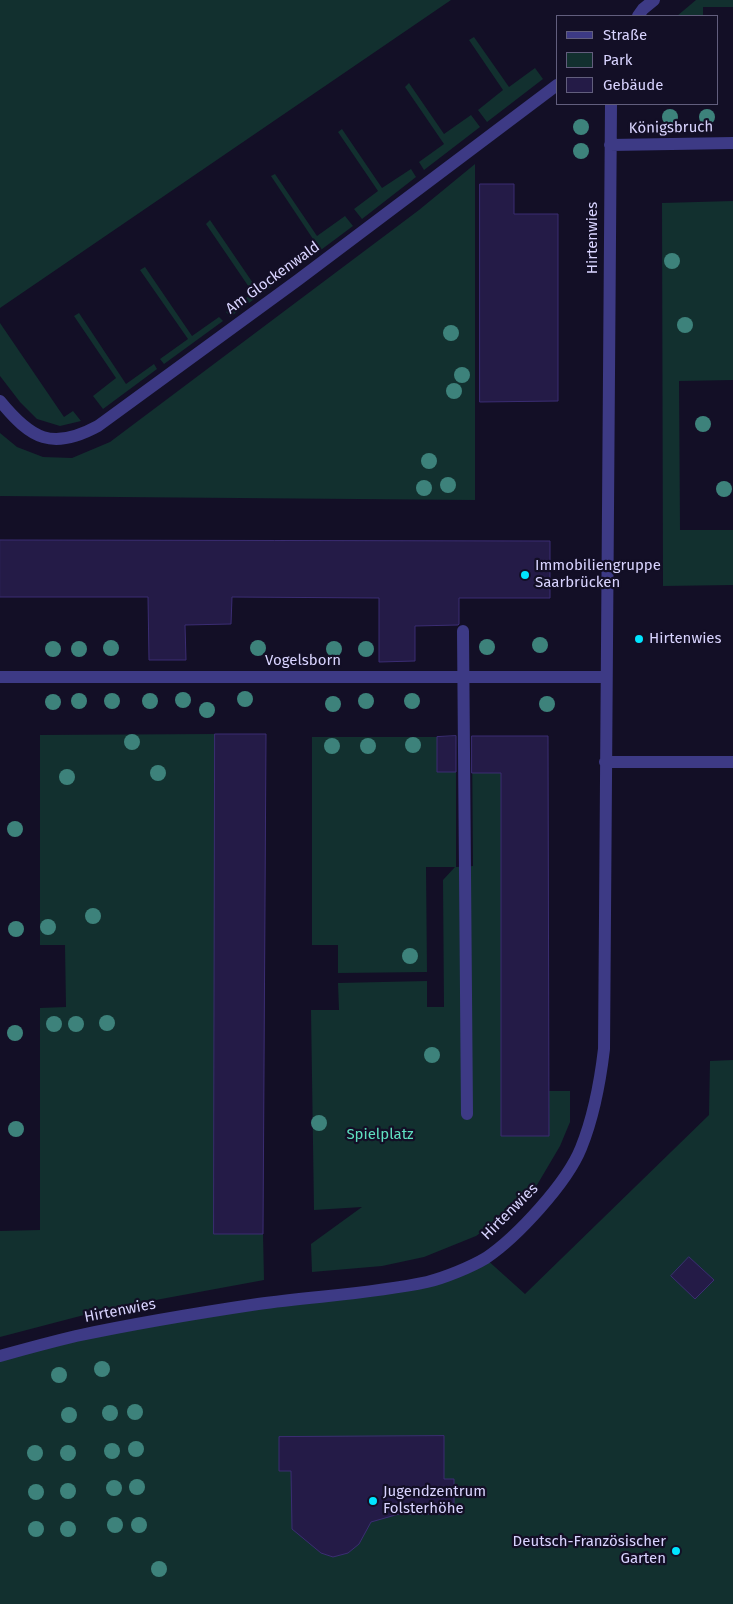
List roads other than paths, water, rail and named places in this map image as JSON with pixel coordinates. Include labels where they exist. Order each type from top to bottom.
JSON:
[{"type":"street","points":[[639,15],[654,0]]},
{"type":"street","name":"Am Glockenwald","points":[[0,401],[31,432],[44,438],[61,439],[80,436],[98,426],[313,270],[556,86]]},
{"type":"street","name":"Hirtenwies","points":[[0,1356],[68,1338],[151,1321],[428,1282],[485,1258],[507,1242],[544,1204],[562,1181],[580,1150],[590,1126],[597,1097],[604,1049],[611,105]]},
{"type":"street","name":"Königsbruch","points":[[610,145],[733,143]]},
{"type":"street","points":[[463,631],[467,1114]]},
{"type":"street","name":"Vogelsborn","points":[[0,677],[606,677]]},
{"type":"street","points":[[605,762],[733,762]]},
{"type":"place","name":"Immobiliengruppe Saarbrücken","points":[[525,575]]},
{"type":"place","name":"Hirtenwies","points":[[639,639]]},
{"type":"place","name":"Jugendzentrum Folsterhöhe","points":[[373,1501]]},
{"type":"place","name":"Deutsch-Französischer Garten","points":[[676,1551]]},
{"type":"park label","name":"Spielplatz","points":[[380,1135]]}]
